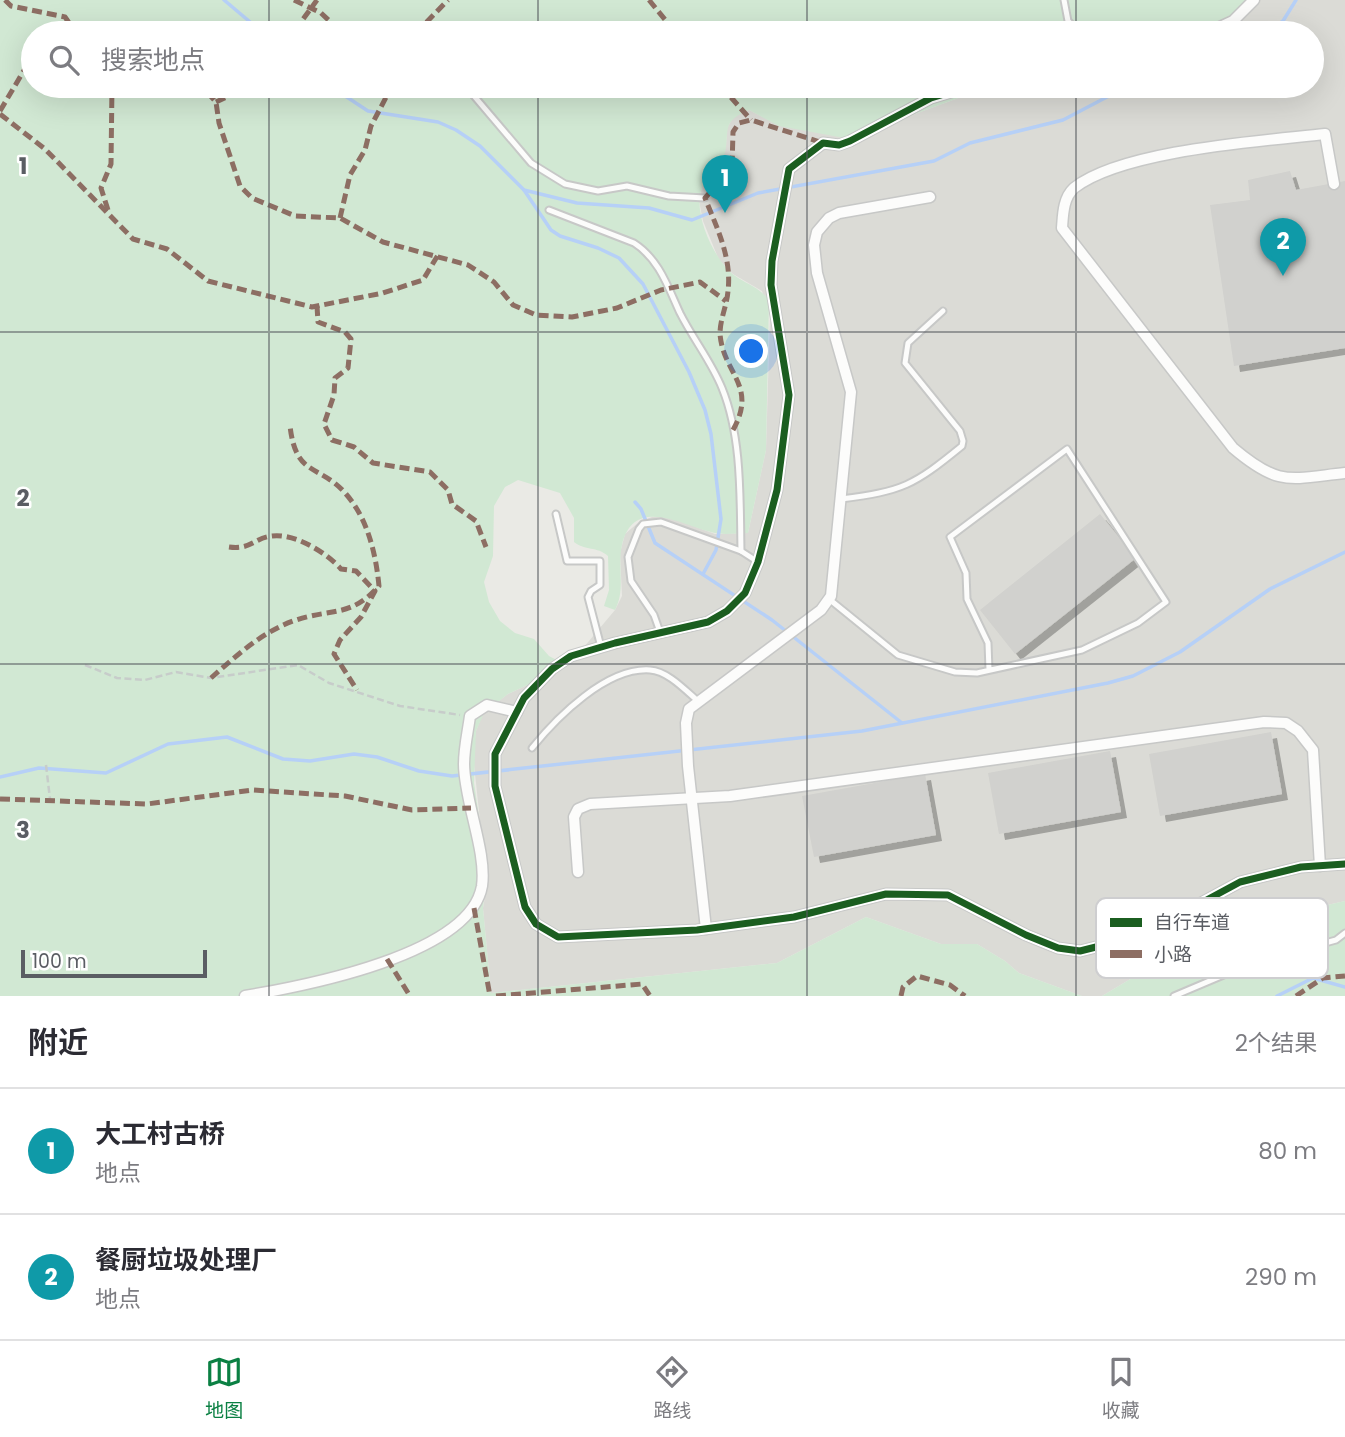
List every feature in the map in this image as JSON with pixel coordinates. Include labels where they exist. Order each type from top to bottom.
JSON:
[{"type":"street","points":[[1233,21],[1254,0]]},
{"type":"street","points":[[931,98],[850,141],[824,143],[789,169],[772,261],[771,285],[789,395],[777,490],[758,562],[744,594],[708,622],[571,656],[552,669],[524,698],[502,734],[495,761],[495,783],[525,907],[536,924],[558,937],[706,929],[794,918],[886,894],[915,893],[948,895],[1026,935],[1058,948],[1080,951],[1096,947]]},
{"type":"street","points":[[1334,184],[1325,135],[1216,146],[1144,160],[1087,181],[1073,190],[1065,203],[1062,228],[1233,448],[1252,464],[1278,478],[1345,472]]},
{"type":"street","points":[[706,929],[688,766],[686,736],[689,709],[821,610],[829,599],[851,392],[817,273],[814,245],[817,232],[829,218],[839,213],[930,197]]},
{"type":"street","points":[[245,996],[318,984],[424,947],[474,908],[482,884],[464,763],[470,716],[487,705],[517,712]]},
{"type":"street","points":[[578,872],[574,827],[578,808],[590,804],[730,796],[1264,722],[1286,723],[1298,731],[1313,750],[1320,866]]},
{"type":"street","points":[[1210,898],[1240,882],[1272,872],[1345,864]]},
{"type":"lane","points":[[1064,0],[1068,21]]},
{"type":"lane","points":[[476,98],[531,163],[565,184],[598,191],[627,186],[669,196],[705,198]]},
{"type":"lane","points":[[549,210],[634,243],[646,251],[668,283],[685,323],[714,369],[732,420],[738,472],[741,551]]},
{"type":"lane","points":[[841,499],[900,490],[923,478],[962,446],[964,441],[960,431],[905,363],[908,343],[943,312]]},
{"type":"lane","points":[[829,599],[898,655],[955,672],[989,670],[1082,650],[1138,623],[1166,602],[1067,449],[950,537],[966,573],[967,599],[988,643],[989,670]]},
{"type":"lane","points":[[556,514],[567,561],[600,561],[600,585],[591,591],[588,597],[601,647]]},
{"type":"lane","points":[[660,632],[654,615],[631,581],[628,557],[632,542],[643,524],[661,522],[741,551],[758,562]]},
{"type":"lane","points":[[532,748],[557,717],[618,677],[649,669],[664,673],[699,702]]},
{"type":"lane","points":[[1328,942],[1345,933]]},
{"type":"lane","points":[[1174,996],[1217,978]]},
{"type":"path","points":[[85,665],[117,678],[145,680],[176,672],[211,678],[298,665],[329,683],[400,706],[470,716]]},
{"type":"path","points":[[46,765],[50,799]]},
{"type":"shaded area","points":[[1259,0],[1345,0],[1345,901],[1328,905],[1328,898],[1096,898],[1096,978],[1132,978],[1102,996],[1082,996],[1019,973],[977,944],[941,944],[866,917],[777,963],[491,993],[483,908],[487,886],[473,755],[476,731],[483,713],[508,694],[568,666],[615,610],[622,596],[620,553],[625,534],[639,522],[652,517],[669,517],[715,534],[748,533],[766,450],[770,316],[762,291],[733,274],[719,260],[703,221],[699,201],[702,186],[713,173],[726,145],[727,128],[734,116],[749,110],[771,121],[861,141],[915,114],[958,98],[1324,98],[1324,21],[1235,21],[1246,15]]},
{"type":"green space","points":[[0,0],[1259,0],[1246,15],[1235,21],[21,21],[21,98],[958,98],[915,114],[861,141],[779,126],[749,110],[733,119],[730,124],[724,157],[702,188],[700,210],[712,247],[726,268],[769,300],[766,450],[748,533],[715,533],[662,518],[638,520],[628,529],[622,545],[621,586],[615,610],[604,606],[609,590],[608,556],[574,542],[574,518],[560,493],[518,480],[505,487],[494,506],[493,556],[484,582],[489,602],[500,621],[515,633],[534,639],[549,656],[568,666],[508,694],[484,713],[476,731],[474,783],[487,871],[483,908],[491,993],[777,963],[866,917],[941,944],[977,944],[1019,973],[1082,996],[0,996]]},
{"type":"green space","points":[[1345,901],[1345,996],[1102,996],[1132,978],[1328,978],[1328,905]]},
{"type":"building","points":[[1290,171],[1296,190],[1345,181],[1345,348],[1234,366],[1210,205],[1250,200],[1248,180]]},
{"type":"building","points":[[1100,514],[1136,558],[1015,654],[980,610]]},
{"type":"building","points":[[1271,732],[1282,794],[1160,816],[1149,754]]},
{"type":"building","points":[[1110,751],[1121,812],[999,834],[988,773]]},
{"type":"building","points":[[925,774],[936,835],[814,857],[802,796]]},
{"type":"waterway","points":[[224,0],[249,21]]},
{"type":"waterway","points":[[1283,21],[1296,0]]},
{"type":"waterway","points":[[348,98],[368,111],[438,122],[456,130],[480,146],[524,190],[577,203],[649,208],[692,220],[758,193],[934,161],[970,143],[1063,120],[1105,98]]},
{"type":"waterway","points":[[524,190],[551,230],[560,236],[619,258],[643,284],[689,372],[705,410],[711,434],[721,519],[716,550],[703,574]]},
{"type":"waterway","points":[[635,502],[641,509],[655,543],[772,620],[902,723]]},
{"type":"waterway","points":[[0,777],[39,768],[106,773],[168,744],[227,737],[283,759],[310,761],[354,754],[377,757],[419,771],[452,776],[862,731],[1133,676],[1180,652],[1270,589],[1345,552]]},
{"type":"waterway","points":[[1277,996],[1313,978],[1345,987]]},
{"type":"marked path","points":[[5,0],[11,6],[65,17],[68,21]]},
{"type":"marked path","points":[[294,0],[321,13],[330,21]]},
{"type":"marked path","points":[[302,21],[317,0]]},
{"type":"marked path","points":[[428,21],[448,0]]},
{"type":"marked path","points":[[649,0],[666,21]]},
{"type":"marked path","points":[[0,111],[21,75]]},
{"type":"marked path","points":[[108,210],[101,188],[111,164],[112,98]]},
{"type":"marked path","points":[[212,98],[216,102],[219,123],[240,186],[252,198],[295,216],[340,218],[383,242],[468,265],[494,282],[513,305],[536,315],[572,317],[617,308],[661,290],[700,282],[726,301]]},
{"type":"marked path","points":[[216,102],[224,98]]},
{"type":"marked path","points":[[340,218],[350,175],[365,150],[371,126],[386,98]]},
{"type":"marked path","points":[[732,98],[751,120]]},
{"type":"marked path","points":[[0,114],[45,149],[133,239],[167,249],[208,281],[312,307],[383,293],[423,280],[438,255]]},
{"type":"marked path","points":[[733,430],[740,415],[741,390],[722,348],[720,334],[728,291],[728,267],[705,198],[732,167],[733,132],[739,123],[751,120],[823,143]]},
{"type":"marked path","points":[[317,306],[318,322],[345,332],[351,339],[348,368],[335,378],[334,395],[324,424],[332,440],[354,447],[373,463],[430,472],[448,490],[452,504],[476,521],[486,547]]},
{"type":"marked path","points":[[211,678],[250,645],[272,631],[309,616],[349,608],[369,596],[379,586],[373,550],[354,504],[336,484],[303,462],[293,443],[290,426]]},
{"type":"marked path","points":[[229,547],[242,547],[272,536],[291,538],[319,551],[341,569],[356,571],[375,591],[361,617],[340,640],[334,654],[357,690]]},
{"type":"marked path","points":[[0,799],[147,804],[253,790],[345,796],[412,810],[471,808]]},
{"type":"marked path","points":[[474,908],[490,996]]},
{"type":"marked path","points":[[387,959],[410,996]]},
{"type":"marked path","points":[[901,996],[903,987],[917,976],[950,985],[965,996]]},
{"type":"marked path","points":[[1328,978],[1345,976]]},
{"type":"marked path","points":[[1296,996],[1323,978]]},
{"type":"marked path","points":[[496,996],[642,984],[650,996]]},
{"type":"cycle path","points":[[931,98],[850,141],[839,145],[823,143],[789,169],[772,261],[771,285],[789,395],[777,490],[758,562],[745,593],[727,611],[708,622],[571,656],[552,669],[524,698],[495,754],[495,786],[525,907],[536,924],[558,937],[697,930],[794,917],[886,894],[948,895],[1026,935],[1058,948],[1080,951],[1096,947]]},
{"type":"cycle path","points":[[1210,898],[1240,882],[1301,867],[1345,864]]},
{"type":"place","name":"大工村古桥","points":[[725,213]]},
{"type":"place","name":"餐厨垃圾处理厂","points":[[1283,276]]}]
